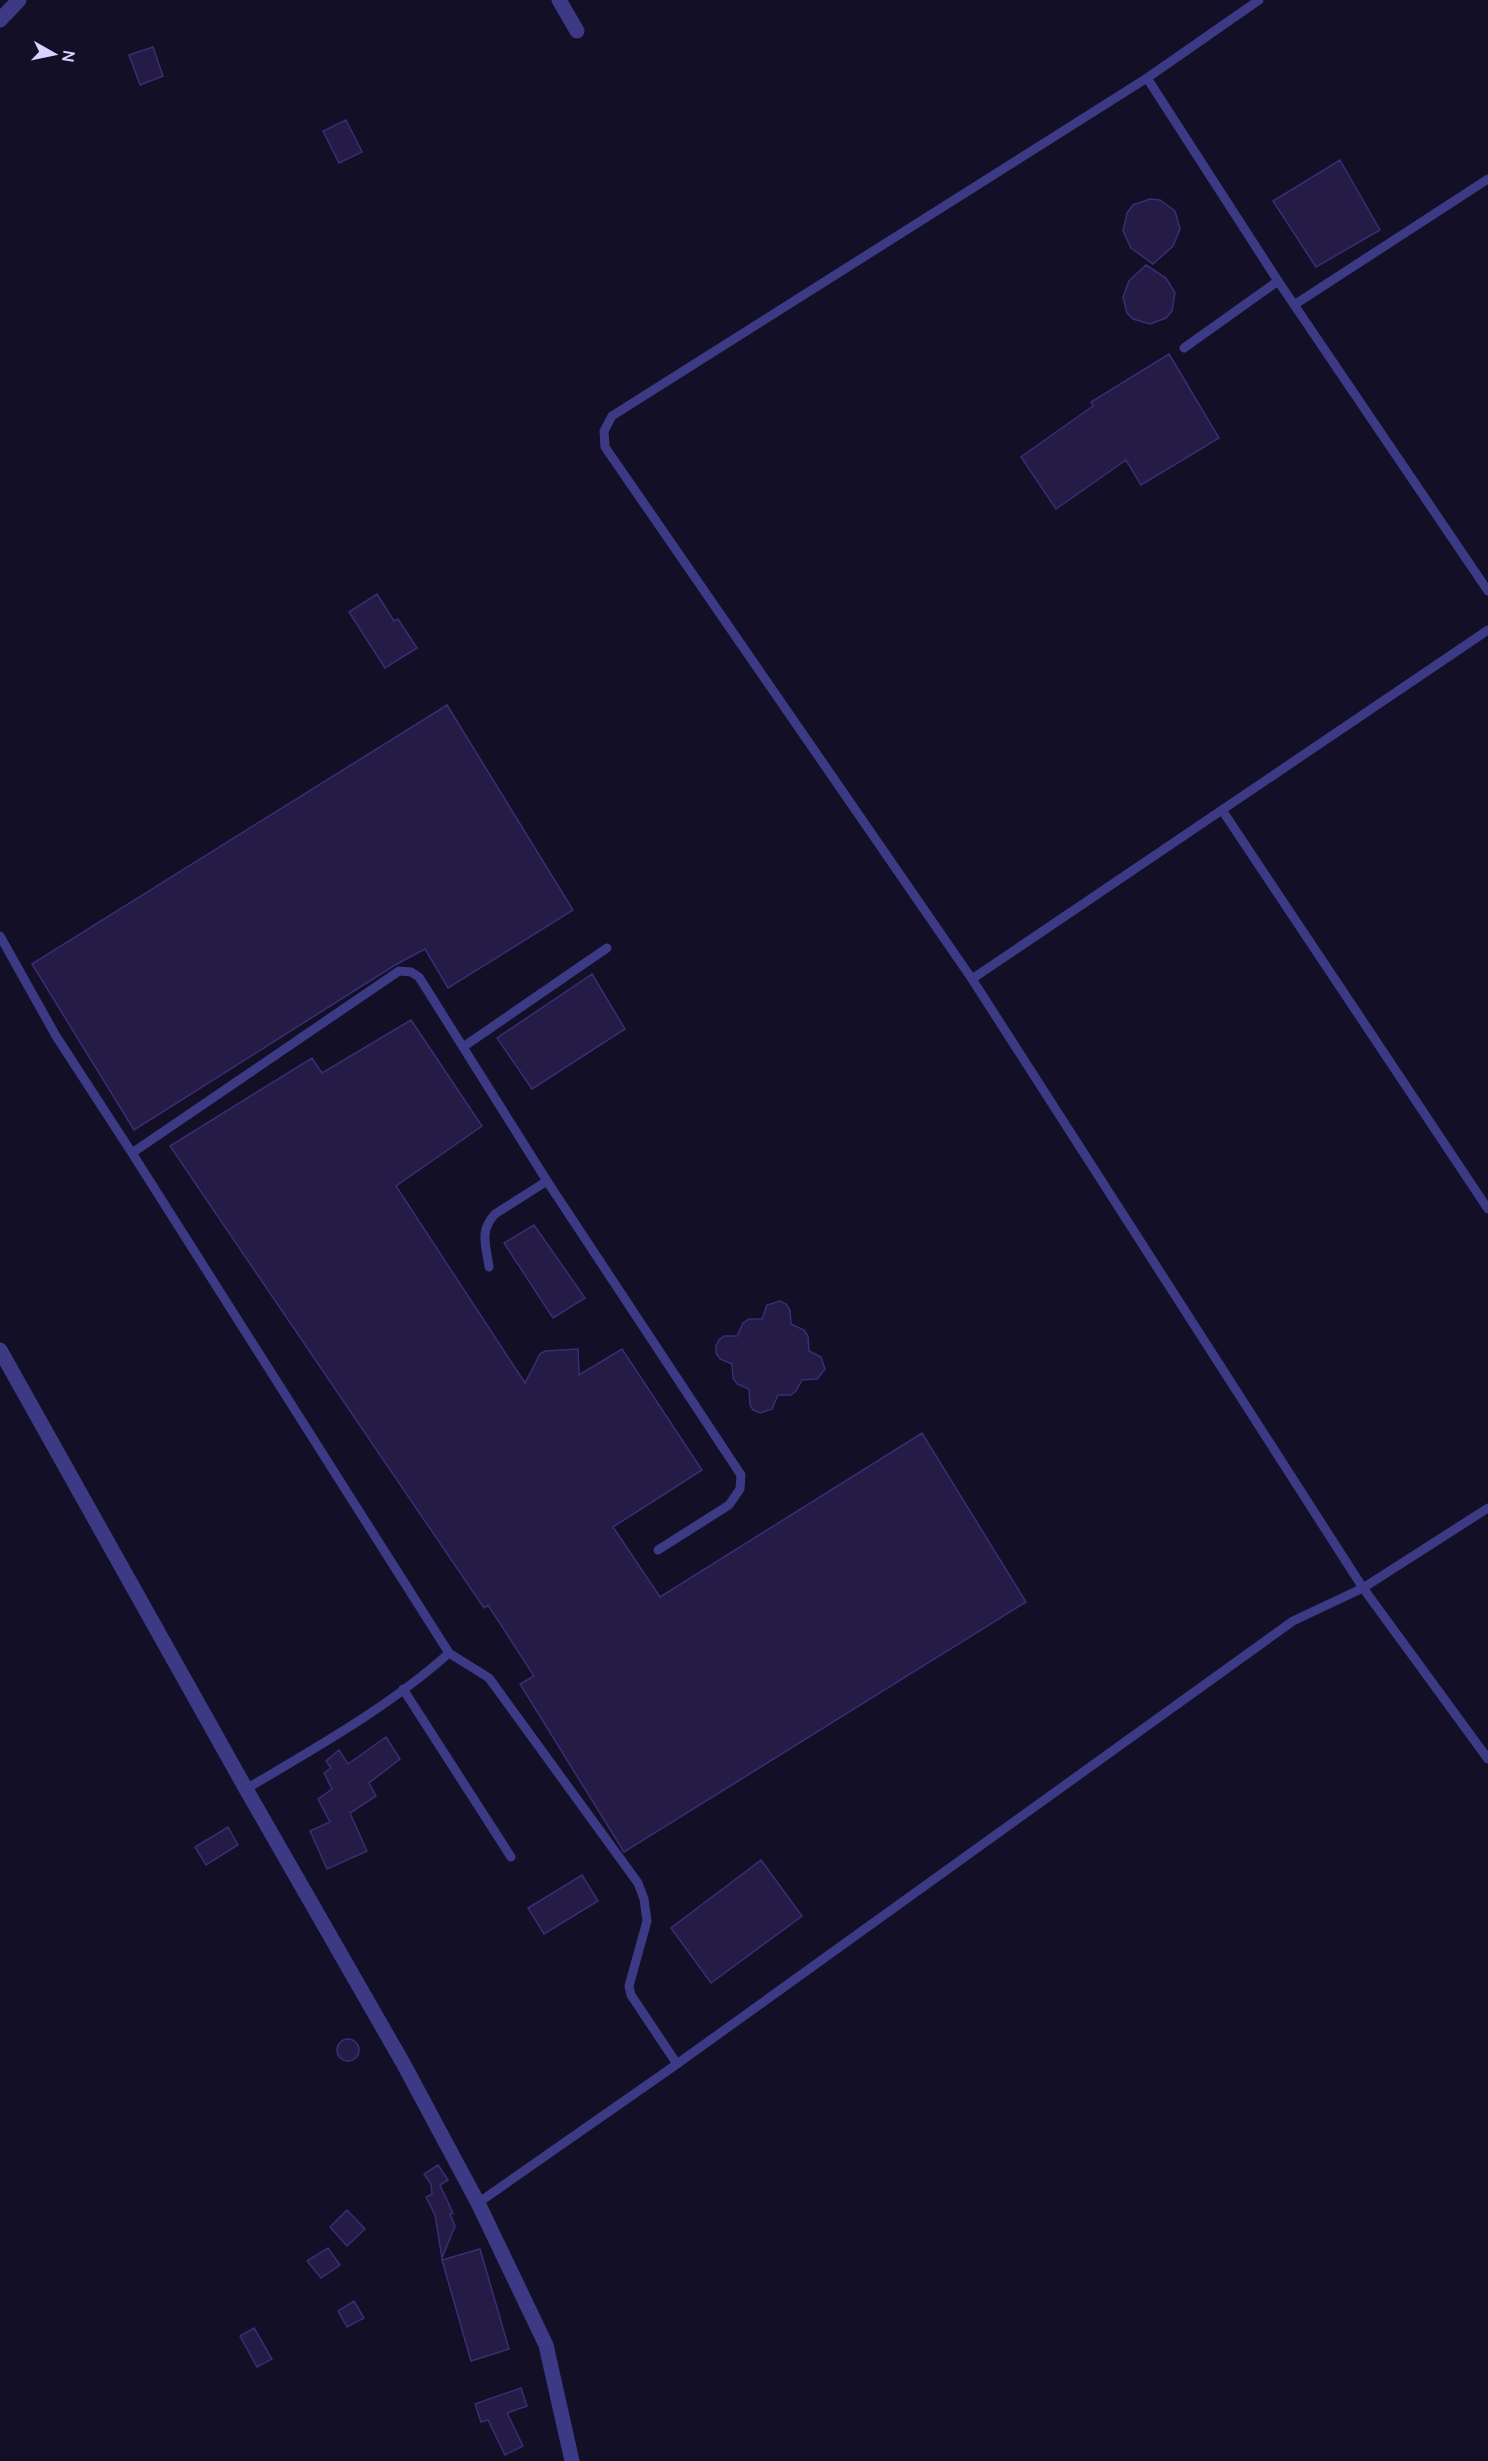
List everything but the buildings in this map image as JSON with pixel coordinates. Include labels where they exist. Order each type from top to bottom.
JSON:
[{"type":"street","points":[[0,20],[19,0]]},
{"type":"street","points":[[559,0],[577,31]]},
{"type":"street","points":[[0,1350],[246,1790],[397,2053],[478,2203],[546,2345],[572,2461]]},
{"type":"lane","points":[[1259,0],[1147,78],[612,416],[604,431],[605,447],[972,979],[1363,1588],[1488,1759]]},
{"type":"lane","points":[[1147,78],[1278,282],[1488,591]]},
{"type":"lane","points":[[1294,305],[1488,179]]},
{"type":"lane","points":[[1184,348],[1278,282]]},
{"type":"lane","points":[[972,979],[1488,630]]},
{"type":"lane","points":[[1222,810],[1488,1209]]},
{"type":"lane","points":[[0,936],[56,1036],[449,1653],[489,1678],[638,1883],[644,1899],[647,1921],[629,1986],[631,1995],[677,2064]]},
{"type":"lane","points":[[463,1047],[607,948]]},
{"type":"lane","points":[[132,1153],[399,971],[411,972],[419,977],[547,1181],[741,1475],[740,1489],[729,1504],[658,1550]]},
{"type":"lane","points":[[489,1267],[484,1231],[489,1220],[547,1181]]},
{"type":"lane","points":[[478,2203],[677,2064],[1293,1622],[1363,1588],[1488,1508]]},
{"type":"lane","points":[[246,1790],[403,1689],[449,1653]]},
{"type":"lane","points":[[403,1689],[511,1857]]}]
